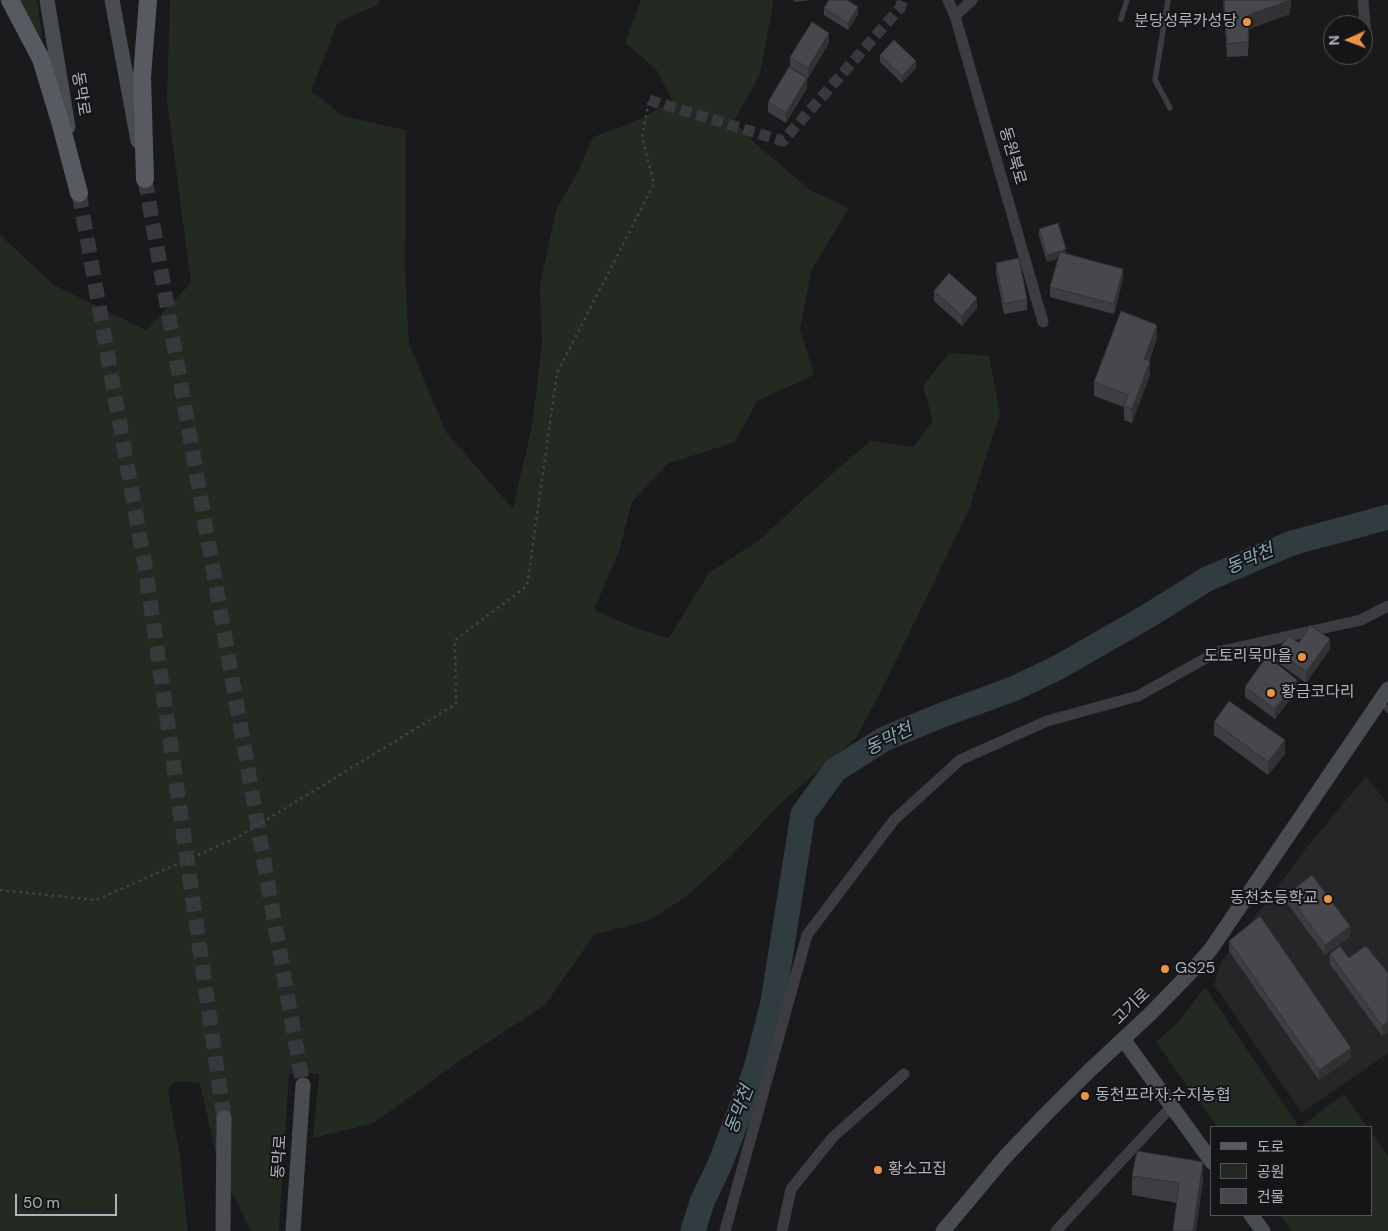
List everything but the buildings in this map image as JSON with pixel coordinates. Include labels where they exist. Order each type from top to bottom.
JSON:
[{"type":"main road","points":[[10,0],[42,58],[78,193]]},
{"type":"main road","points":[[145,179],[142,77],[148,1]]},
{"type":"street","name":"동막로","points":[[47,0],[78,193]]},
{"type":"street","points":[[112,0],[145,179]]},
{"type":"street","name":"동원북로","points":[[948,0],[955,16],[1043,322]]},
{"type":"street","points":[[955,16],[972,0]]},
{"type":"street","points":[[1363,0],[1364,15]]},
{"type":"street","points":[[725,1231],[807,934],[894,820],[960,760],[1047,721],[1138,696],[1217,652],[1361,620],[1388,606]]},
{"type":"street","name":"고기로","points":[[943,1231],[1026,1135],[1066,1094],[1167,998],[1211,949],[1385,699]]},
{"type":"street","points":[[1123,1040],[1210,1159]]},
{"type":"street","points":[[782,1231],[791,1189],[833,1137],[904,1074]]},
{"type":"street","name":"동막로","points":[[293,1231],[303,1085]]},
{"type":"street","points":[[1056,1231],[1171,1107]]},
{"type":"street","points":[[223,1231],[224,1118]]},
{"type":"street","points":[[1252,1216],[1263,1231]]},
{"type":"lane","points":[[1121,19],[1127,0]]},
{"type":"lane","points":[[1168,0],[1155,80],[1170,108]]},
{"type":"path","points":[[0,890],[96,900],[238,837],[456,704],[455,640],[527,586],[556,373],[654,184],[642,137],[649,100]]},
{"type":"shaded area","name":"동천초등학교","points":[[1366,776],[1388,804],[1388,1053],[1302,1113],[1214,985],[1221,962],[1307,847]]},
{"type":"green space","points":[[17,0],[37,0],[43,40],[21,7]]},
{"type":"green space","points":[[170,0],[381,0],[375,6],[338,22],[311,91],[345,117],[406,130],[405,271],[409,344],[446,432],[513,509],[532,426],[542,344],[540,285],[556,210],[578,172],[593,137],[632,123],[673,101],[656,69],[625,43],[641,0],[772,0],[773,5],[760,74],[734,121],[756,144],[810,190],[849,208],[811,271],[800,329],[814,375],[757,401],[735,442],[667,464],[632,502],[619,551],[594,610],[638,629],[669,638],[709,573],[762,538],[870,441],[913,447],[933,421],[923,386],[949,353],[989,356],[1000,414],[969,509],[880,693],[856,738],[781,803],[732,855],[687,896],[650,920],[594,935],[545,1005],[458,1062],[374,1123],[313,1138],[319,1074],[289,1073],[279,1231],[251,1231],[218,1164],[200,1084],[185,1081],[174,1082],[168,1091],[180,1156],[188,1231],[0,1231],[0,235],[54,285],[146,330],[191,283],[167,101]]},
{"type":"green space","points":[[1205,987],[1298,1126],[1216,1126],[1156,1042],[1179,1021]]},
{"type":"green space","points":[[1344,1094],[1366,1126],[1301,1126]]},
{"type":"green space","points":[[1373,1134],[1388,1156],[1388,1231],[1292,1231],[1281,1216],[1373,1216]]},
{"type":"waterway","name":"동막천","points":[[693,1231],[702,1202],[720,1164],[756,1069],[773,1002],[803,814],[835,770],[884,739],[1013,689],[1057,668],[1148,616],[1207,579],[1292,543],[1388,517]]},
{"type":"tunnel","points":[[649,100],[783,141],[900,8],[903,0]]},
{"type":"tunnel","points":[[145,179],[303,1085]]},
{"type":"tunnel","points":[[79,193],[146,572],[224,1118]]},
{"type":"place","name":"분당성루카성당","points":[[1247,22]]},
{"type":"place","name":"도토리묵마을","points":[[1302,657]]},
{"type":"place","name":"황금코다리","points":[[1271,693]]},
{"type":"place","name":"동천초등학교","points":[[1328,899]]},
{"type":"place","name":"GS25","points":[[1165,969]]},
{"type":"place","name":"동천프라자.수지농협","points":[[1085,1096]]},
{"type":"place","name":"황소고집","points":[[878,1170]]}]
